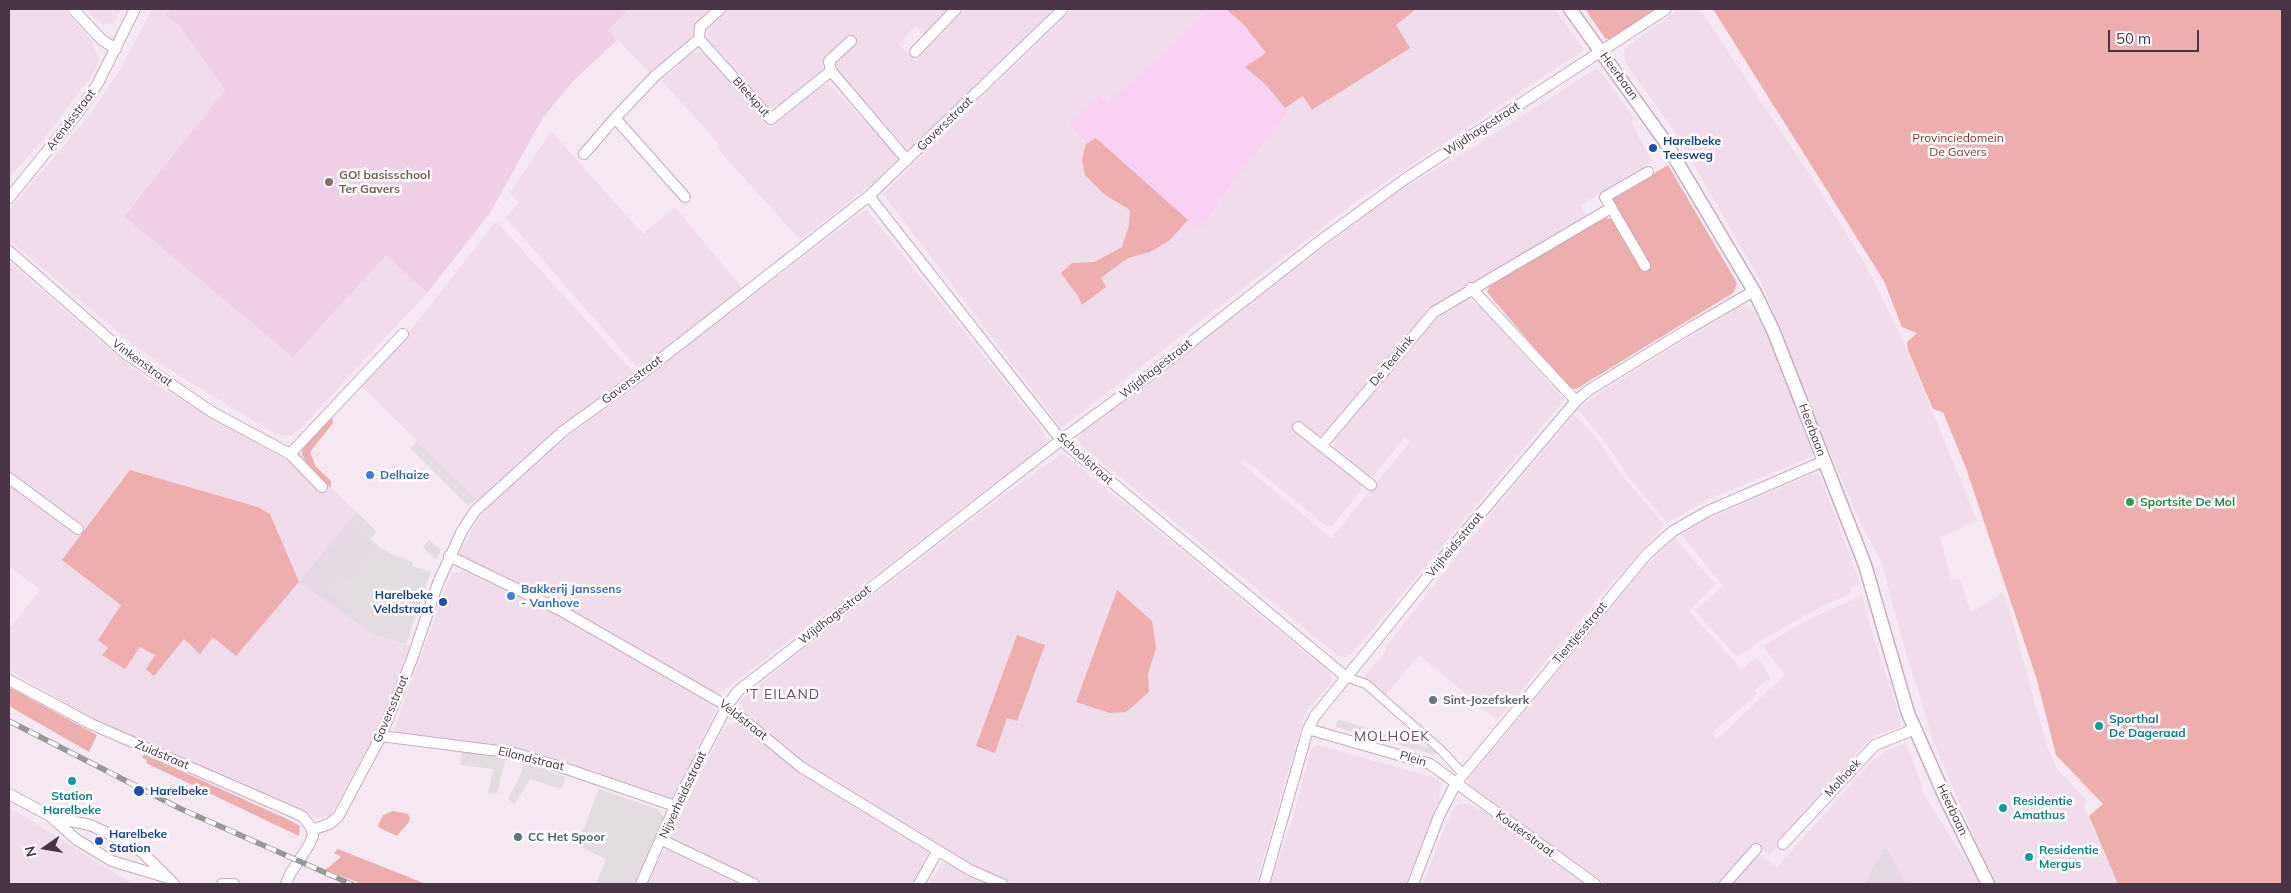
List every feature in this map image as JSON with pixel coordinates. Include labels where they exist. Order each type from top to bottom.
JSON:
[{"type":"street","points":[[73,9],[102,40],[116,49]]},
{"type":"street","name":"Arendsstraat","points":[[9,198],[78,113],[98,83],[135,9]]},
{"type":"street","points":[[584,154],[615,118],[656,76],[700,39],[700,27],[720,9]]},
{"type":"street","points":[[915,52],[956,9]]},
{"type":"street","name":"Gaversstraat","points":[[312,830],[326,826],[338,817],[381,736],[412,659],[449,556],[475,511],[555,438],[691,336],[869,196],[1063,9]]},
{"type":"street","name":"Heerbaan","points":[[1570,9],[1664,140],[1754,290],[1773,330],[1865,565],[1888,650],[1915,729],[1946,799],[1988,884]]},
{"type":"street","name":"Wijdhagestraat","points":[[727,706],[738,690],[1061,440],[1143,380],[1320,241],[1405,179],[1666,9]]},
{"type":"street","name":"Bleekput","points":[[700,39],[771,119],[831,71],[829,61],[851,41]]},
{"type":"street","points":[[831,71],[907,160]]},
{"type":"street","points":[[615,118],[685,198]]},
{"type":"street","points":[[1645,266],[1604,197],[1648,172]]},
{"type":"street","name":"Schoolstraat","points":[[869,196],[1061,440],[1346,677]]},
{"type":"street","name":"De Teerlink","points":[[1322,445],[1427,318],[1471,288],[1611,208]]},
{"type":"street","name":"Vinkenstraat","points":[[9,251],[125,353],[212,412],[290,454],[322,486]]},
{"type":"street","points":[[1471,288],[1576,401]]},
{"type":"street","name":"Vrijheidsstraat","points":[[1264,884],[1308,729],[1315,716],[1346,677],[1576,401],[1589,390],[1754,290]]},
{"type":"street","points":[[290,454],[403,334]]},
{"type":"street","points":[[1298,427],[1371,485]]},
{"type":"street","name":"Tientjesstraat","points":[[1413,884],[1440,816],[1456,783],[1647,554],[1673,531],[1708,511],[1824,461]]},
{"type":"street","points":[[9,478],[78,530]]},
{"type":"street","name":"Veldstraat","points":[[449,556],[560,610],[727,706],[802,767],[970,870],[1002,884]]},
{"type":"street","name":"Plein","points":[[1346,677],[1366,684],[1442,751],[1464,774]]},
{"type":"street","name":"Zuidstraat","points":[[9,680],[91,724],[302,816],[312,830]]},
{"type":"street","name":"Nijverheidsstraat","points":[[641,884],[662,840],[675,806],[727,706]]},
{"type":"street","name":"Plein","points":[[1308,729],[1430,764],[1456,783]]},
{"type":"street","name":"Molhoek","points":[[1783,844],[1874,745],[1915,729]]},
{"type":"street","name":"Eilandstraat","points":[[381,736],[514,753],[675,806]]},
{"type":"street","name":"Kouterstraat","points":[[1456,783],[1595,884]]},
{"type":"street","points":[[12,796],[50,816],[78,840],[112,861],[165,877]]},
{"type":"street","points":[[50,816],[90,825],[127,842],[143,853],[174,884]]},
{"type":"street","points":[[286,884],[290,874],[311,842],[312,830]]},
{"type":"street","points":[[662,840],[754,884]]},
{"type":"street","points":[[1725,884],[1756,849]]},
{"type":"street","points":[[919,884],[938,850]]},
{"type":"street","points":[[222,884],[234,884]]},
{"type":"shaded area","points":[[9,9],[64,9],[92,41],[99,60],[95,71],[47,135],[9,178]]},
{"type":"shaded area","points":[[84,9],[122,9],[114,23],[103,24]]},
{"type":"shaded area","points":[[152,9],[170,9],[166,16],[180,26],[225,90],[124,215],[386,254],[427,293],[300,429],[290,436],[276,434],[170,370],[131,343],[9,240],[9,210],[89,116],[120,70]]},
{"type":"shaded area","name":"GO! basisschool Ter Gavers","points":[[170,9],[629,9],[609,30],[617,40],[573,81],[542,119],[490,213],[427,293],[386,255],[293,357],[124,216],[225,90],[180,26],[166,16]]},
{"type":"shaded area","points":[[629,9],[711,9],[695,25],[691,38],[651,75],[609,30]]},
{"type":"shaded area","points":[[728,9],[950,9],[925,35],[915,26],[899,45],[916,61],[965,9],[1054,9],[910,148],[906,147],[835,69],[836,60],[850,38],[822,65],[821,71],[778,108],[767,106],[708,39],[707,28]]},
{"type":"shaded area","points":[[1073,9],[1208,9],[1170,47],[1108,102],[1100,93],[1069,124],[1086,144],[1084,151],[1085,175],[1105,195],[1130,210],[1129,225],[1122,246],[1094,262],[1076,262],[1078,296],[1082,304],[1106,287],[1101,279],[1128,258],[1150,252],[1170,240],[1188,220],[1199,231],[1285,108],[1303,96],[1313,110],[1410,48],[1396,25],[1416,9],[1555,9],[1583,48],[1582,51],[1358,200],[1061,428],[883,194]]},
{"type":"shaded area","points":[[1208,9],[1226,9],[1244,25],[1266,54],[1246,68],[1266,85],[1287,112],[1236,178],[1199,231],[1097,138],[1086,144],[1069,124],[1099,93],[1108,102],[1170,47]]},
{"type":"shaded area","points":[[1678,9],[1700,9],[1818,188],[1867,267],[1906,347],[1977,521],[1940,537],[1951,580],[1960,579],[1971,613],[2004,592],[2047,746],[2057,769],[2087,800],[2083,805],[2118,884],[1998,884],[1983,857],[1933,741],[1900,632],[1882,563],[1862,526],[1817,423],[1761,282],[1675,132],[1625,62],[1624,49]]},
{"type":"shaded area","points":[[704,52],[771,128],[816,91],[825,85],[830,85],[895,152],[896,161],[878,179],[800,240],[718,149],[719,144],[662,81],[692,53]]},
{"type":"shaded area","points":[[1595,69],[1599,70],[1635,119],[1631,122],[1652,161],[1581,205],[1586,217],[1431,307],[1323,435],[1315,435],[1297,420],[1292,428],[1361,485],[1361,491],[1333,525],[1326,526],[1245,460],[1241,463],[1331,538],[1410,442],[1405,437],[1374,475],[1368,476],[1335,448],[1334,439],[1437,315],[1461,301],[1469,300],[1479,305],[1564,400],[1352,654],[1345,657],[1338,656],[1080,444],[1078,438],[1082,432],[1392,195],[1485,140]]},
{"type":"shaded area","points":[[551,131],[643,234],[675,207],[742,288],[638,369],[505,217],[519,203],[510,193]]},
{"type":"shaded area","points":[[866,209],[1039,425],[1047,439],[1042,447],[722,692],[713,692],[619,637],[458,554],[480,516],[516,479],[566,438]]},
{"type":"shaded area","points":[[496,221],[635,374],[559,427],[479,501],[360,385],[404,339]]},
{"type":"shaded area","points":[[9,262],[121,359],[156,385],[289,462],[303,446],[303,459],[314,472],[357,512],[300,582],[372,634],[410,646],[385,715],[331,815],[318,818],[95,720],[9,670],[9,629],[40,590],[9,566]],"holes":[[[130,470],[258,507],[270,514],[299,582],[236,655],[213,636],[184,639],[146,669],[156,655],[140,646],[102,655],[108,648],[98,640],[121,605]]]},
{"type":"shaded area","points":[[1746,306],[1754,310],[1773,346],[1816,451],[1812,456],[1804,460],[1711,498],[1667,523],[1627,475],[1608,446],[1578,409],[1604,390],[1739,307]]},
{"type":"shaded area","points":[[1574,415],[1593,433],[1623,477],[1665,525],[1607,588],[1497,720],[1419,655],[1385,696],[1363,678],[1386,651],[1384,649],[1484,522]]},
{"type":"shaded area","points":[[417,441],[477,499],[468,506],[410,448]]},
{"type":"shaded area","points":[[1060,455],[1065,455],[1330,673],[1333,681],[1307,710],[1303,720],[1256,884],[1013,884],[965,861],[807,764],[744,711],[741,703],[744,697],[1001,497]]},
{"type":"shaded area","points":[[1817,474],[1821,478],[1860,584],[1850,588],[1852,593],[1820,607],[1760,641],[1737,657],[1695,611],[1723,586],[1681,534],[1705,520],[1810,475]]},
{"type":"shaded area","points":[[357,512],[377,532],[370,539],[350,520]]},
{"type":"shaded area","points":[[350,520],[379,547],[351,582],[330,592],[351,608],[346,615],[299,582]]},
{"type":"shaded area","points":[[1675,538],[1715,584],[1689,611],[1742,670],[1755,658],[1760,660],[1770,678],[1755,690],[1757,694],[1712,733],[1717,739],[1785,675],[1763,646],[1807,620],[1862,596],[1900,717],[1900,727],[1877,735],[1864,745],[1770,855],[1757,844],[1722,884],[1606,884],[1469,785],[1468,779],[1644,568]]},
{"type":"shaded area","points":[[429,540],[441,550],[436,560],[423,547]]},
{"type":"shaded area","points":[[379,547],[395,556],[413,562],[412,566],[431,572],[406,644],[372,634],[346,615],[350,608],[329,590],[341,574],[351,582]]},
{"type":"shaded area","points":[[464,571],[550,611],[717,708],[677,792],[672,798],[665,798],[513,747],[401,736],[395,732],[395,726],[450,577],[455,572]]},
{"type":"shaded area","points":[[1338,719],[1436,750],[1435,755],[1336,727]]},
{"type":"shaded area","points":[[736,722],[801,774],[929,852],[912,884],[766,884],[671,839],[671,833],[722,732],[728,725]]},
{"type":"shaded area","points":[[1906,743],[1922,785],[1922,792],[1981,884],[1906,884],[1887,850],[1883,849],[1864,884],[1730,884],[1757,853],[1777,867],[1873,760],[1884,752]]},
{"type":"shaded area","points":[[1317,745],[1436,778],[1441,783],[1439,800],[1406,884],[1270,884],[1292,821],[1311,749]]},
{"type":"shaded area","points":[[462,751],[506,757],[497,794],[488,793],[493,769],[460,765]]},
{"type":"shaded area","points":[[525,763],[566,777],[561,789],[530,779],[514,805],[508,798],[518,781]]},
{"type":"shaded area","points":[[599,789],[657,809],[663,816],[662,823],[634,884],[596,884],[606,859],[577,845]]},
{"type":"shaded area","points":[[1459,804],[1469,804],[1498,819],[1588,884],[1423,884],[1442,834],[1454,808]]},
{"type":"shaded area","points":[[9,807],[65,842],[133,884],[9,884]]},
{"type":"shaded area","points":[[1883,849],[1887,849],[1906,884],[1864,884]]},
{"type":"shaded area","points":[[667,850],[739,884],[647,884],[662,853]]},
{"type":"shaded area","points":[[944,860],[982,884],[930,884]]},
{"type":"green space","points":[[1226,9],[1416,9],[1396,25],[1410,48],[1312,110],[1303,96],[1285,108],[1266,85],[1245,67],[1266,53],[1244,25]]},
{"type":"green space","points":[[1585,9],[1660,9],[1611,40],[1605,38]]},
{"type":"green space","name":"Sportsite De Mol","points":[[1713,9],[2282,9],[2282,884],[2118,884],[2089,816],[2103,804],[2056,755],[2037,680],[1966,468],[1943,412],[1933,409],[1908,350],[1907,342],[1917,333],[1902,327],[1884,281]]},
{"type":"green space","points":[[1096,138],[1188,220],[1170,240],[1150,252],[1128,258],[1101,278],[1106,287],[1082,305],[1078,296],[1061,273],[1072,263],[1094,262],[1122,247],[1129,225],[1130,210],[1105,195],[1085,175],[1082,161],[1086,144]]},
{"type":"green space","points":[[1668,165],[1737,283],[1733,293],[1576,389],[1568,387],[1487,292],[1491,282],[1605,218],[1613,219],[1641,269],[1649,265],[1611,199]]},
{"type":"green space","points":[[331,415],[333,423],[310,452],[316,467],[331,481],[331,488],[308,466],[302,454],[303,446]]},
{"type":"green space","points":[[130,470],[258,507],[270,514],[299,582],[236,656],[213,637],[200,654],[184,639],[154,676],[146,669],[155,655],[140,647],[125,669],[102,655],[108,648],[98,640],[121,605],[62,560]]},
{"type":"green space","points":[[1117,590],[1152,621],[1156,648],[1148,674],[1149,692],[1126,712],[1110,713],[1076,702]]},
{"type":"green space","points":[[1017,635],[1045,645],[1017,721],[1007,718],[995,753],[976,746]]},
{"type":"green space","points":[[9,687],[97,735],[89,752],[9,706]]},
{"type":"green space","points":[[144,754],[287,819],[300,826],[299,836],[146,763],[147,760],[142,758]]},
{"type":"green space","points":[[393,811],[408,814],[410,818],[409,822],[397,836],[378,826],[383,815]]},
{"type":"green space","points":[[338,849],[426,884],[363,884],[325,870],[341,857],[334,853]]},
{"type":"railway","points":[[9,721],[181,809],[351,884]]},
{"type":"place","name":"Harelbeke Teesweg","points":[[1653,148]]},
{"type":"place","name":"GO! basisschool Ter Gavers","points":[[329,182]]},
{"type":"place","name":"Delhaize","points":[[370,475]]},
{"type":"place","name":"Sportsite De Mol","points":[[2130,502]]},
{"type":"place","name":"Bakkerij Janssens - Vanhove","points":[[511,596]]},
{"type":"place","name":"Harelbeke Veldstraat","points":[[443,602]]},
{"type":"place","name":"Sint-Jozefskerk","points":[[1433,700]]},
{"type":"place","name":"Sporthal De Dageraad","points":[[2099,726]]},
{"type":"place","name":"Station Harelbeke","points":[[72,781]]},
{"type":"place","name":"Harelbeke","points":[[139,791]]},
{"type":"place","name":"Residentie Amathus","points":[[2003,808]]},
{"type":"place","name":"CC Het Spoor","points":[[518,837]]},
{"type":"place","name":"Harelbeke Station","points":[[99,841]]},
{"type":"place","name":"Residentie Mergus","points":[[2029,857]]},
{"type":"district","name":"'T EILAND","points":[[783,695]]},
{"type":"district","name":"MOLHOEK","points":[[1392,737]]},
{"type":"park label","name":"Provinciedomein De Gavers","points":[[1958,145]]}]
